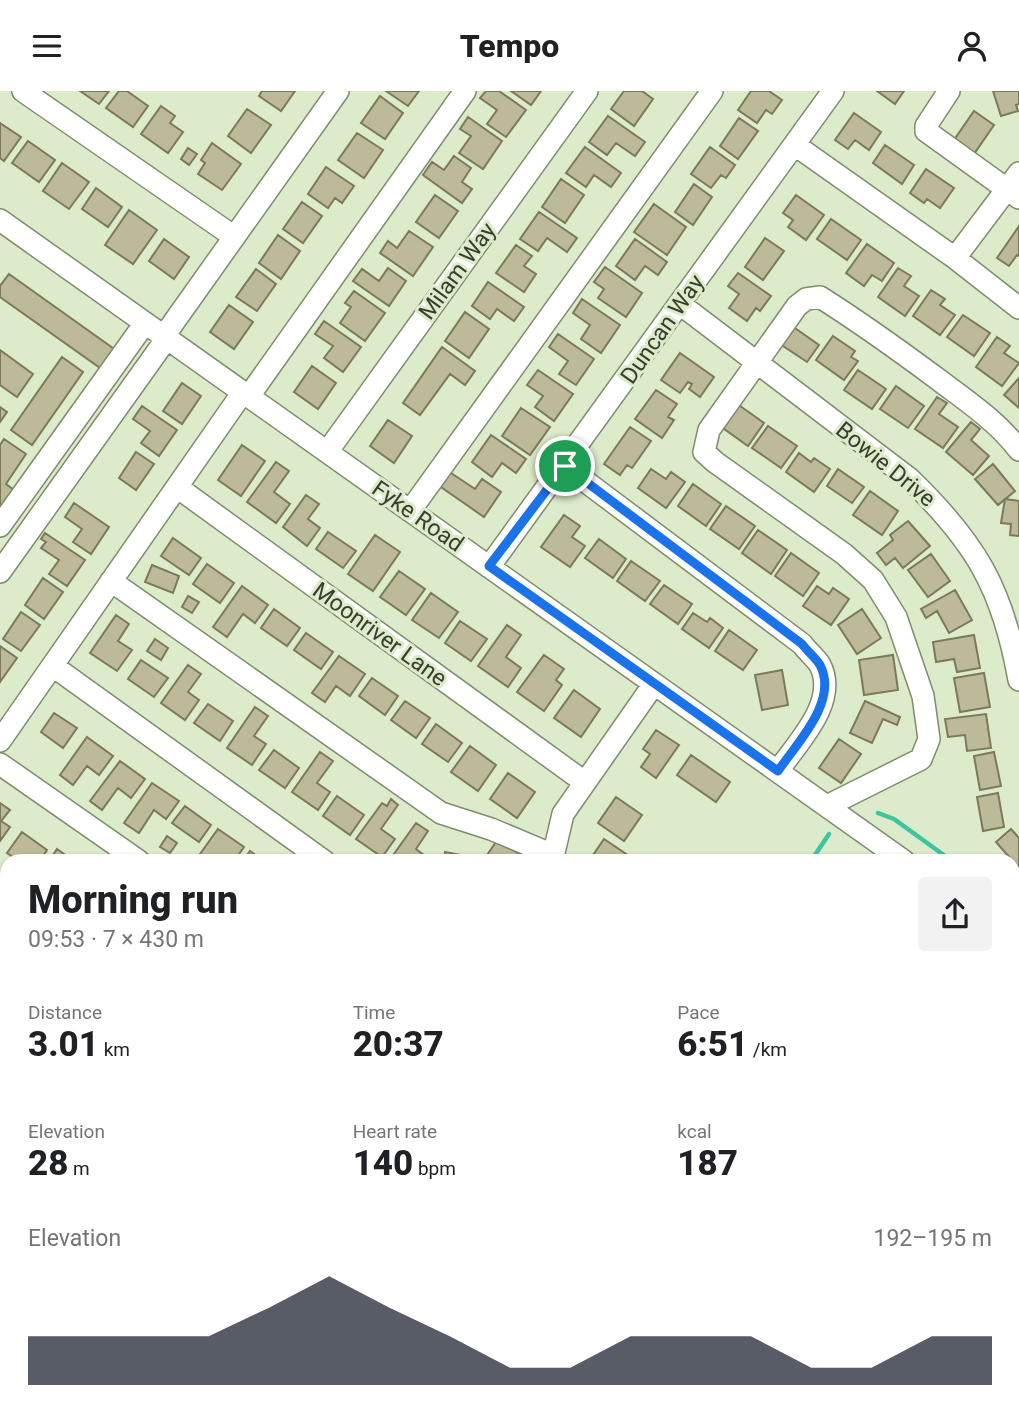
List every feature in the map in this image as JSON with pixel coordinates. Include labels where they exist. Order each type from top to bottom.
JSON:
[{"type":"street","points":[[23,91],[233,236]]},
{"type":"street","points":[[0,572],[166,337],[233,236],[338,91]]},
{"type":"street","points":[[0,741],[177,487],[465,91]]},
{"type":"street","name":"Milam Way","points":[[327,452],[587,91]]},
{"type":"street","points":[[410,511],[712,91]]},
{"type":"street","name":"Duncan Way","points":[[489,566],[565,466],[833,91]]},
{"type":"street","points":[[949,91],[926,126],[926,131],[1015,187],[956,257]]},
{"type":"street","points":[[794,145],[956,257],[1019,308]]},
{"type":"street","name":"Fyke Road","points":[[0,219],[894,854]]},
{"type":"street","points":[[827,806],[921,758],[929,739],[923,696],[896,617],[873,580],[844,554],[704,451],[709,430],[797,306],[806,299],[820,297],[868,327],[1003,429],[1019,450]]},
{"type":"street","name":"Bowie Drive","points":[[680,304],[910,479],[961,532],[997,596],[1019,680]]},
{"type":"street","points":[[0,526],[145,323]]},
{"type":"street","points":[[565,466],[802,644],[820,666],[825,691],[822,704],[778,771]]},
{"type":"street","name":"Moonriver Lane","points":[[177,487],[583,782]]},
{"type":"street","points":[[111,581],[441,813],[491,829],[544,854]]},
{"type":"street","points":[[53,666],[314,854]]},
{"type":"street","points":[[554,854],[563,814],[654,684]]},
{"type":"street","points":[[0,764],[129,854]]},
{"type":"building","points":[[80,91],[109,91],[99,104]]},
{"type":"building","points":[[119,91],[127,91],[148,106],[133,127],[106,108]]},
{"type":"building","points":[[262,91],[295,91],[281,111],[259,96]]},
{"type":"building","points":[[386,91],[419,91],[408,106]]},
{"type":"building","points":[[486,91],[499,91],[526,110],[506,137],[487,124],[497,110],[480,98]]},
{"type":"building","points":[[511,91],[541,91],[531,105]]},
{"type":"building","points":[[624,91],[642,91],[653,99],[634,126],[611,109]]},
{"type":"building","points":[[751,91],[769,91],[782,100],[772,114],[766,110],[757,123],[738,110]]},
{"type":"building","points":[[877,91],[904,91],[895,104]]},
{"type":"building","points":[[993,91],[1019,91],[1019,104],[1016,105],[1018,111],[1001,116]]},
{"type":"building","points":[[380,96],[403,113],[385,139],[361,123]]},
{"type":"building","points":[[161,106],[175,116],[170,123],[183,132],[168,153],[141,134]]},
{"type":"building","points":[[247,109],[271,125],[251,153],[228,136]]},
{"type":"building","points":[[974,111],[994,125],[974,154],[954,140]]},
{"type":"building","points":[[854,113],[881,132],[869,150],[855,140],[848,149],[835,140]]},
{"type":"building","points":[[608,116],[645,142],[635,156],[616,143],[607,155],[589,142]]},
{"type":"building","points":[[468,117],[502,141],[483,169],[459,153],[471,136],[460,129]]},
{"type":"building","points":[[739,118],[758,131],[738,159],[720,146]]},
{"type":"building","points":[[0,123],[21,137],[4,161],[0,158]]},
{"type":"building","points":[[357,133],[383,150],[364,178],[338,160]]},
{"type":"building","points":[[28,141],[55,160],[39,182],[12,163]]},
{"type":"building","points":[[212,143],[241,164],[222,190],[198,174],[205,163],[201,160]]},
{"type":"building","points":[[885,145],[914,165],[902,184],[873,163]]},
{"type":"building","points":[[585,147],[621,173],[611,187],[594,175],[586,187],[566,173]]},
{"type":"building","points":[[710,147],[735,165],[726,178],[721,175],[711,188],[691,174]]},
{"type":"building","points":[[188,148],[197,154],[189,165],[181,159]]},
{"type":"building","points":[[454,156],[471,168],[462,182],[472,189],[462,203],[423,175],[432,162],[444,170]]},
{"type":"building","points":[[62,163],[89,182],[69,209],[43,191]]},
{"type":"building","points":[[326,167],[354,186],[342,203],[335,198],[328,208],[308,194]]},
{"type":"building","points":[[926,169],[954,188],[940,208],[927,199],[924,203],[910,193]]},
{"type":"building","points":[[561,179],[584,195],[565,223],[542,207]]},
{"type":"building","points":[[694,184],[712,197],[693,225],[675,212]]},
{"type":"building","points":[[96,188],[122,207],[108,227],[82,209]]},
{"type":"building","points":[[435,195],[458,211],[439,238],[416,222]]},
{"type":"building","points":[[796,195],[824,215],[806,240],[788,227],[793,220],[783,213]]},
{"type":"building","points":[[302,202],[322,216],[303,243],[283,229]]},
{"type":"building","points":[[654,204],[686,227],[667,255],[634,232]]},
{"type":"building","points":[[129,210],[157,230],[133,264],[105,245]]},
{"type":"building","points":[[539,212],[577,238],[567,252],[547,238],[538,251],[520,239]]},
{"type":"building","points":[[831,219],[861,240],[847,260],[817,239]]},
{"type":"building","points":[[1019,226],[1019,256],[1017,255],[1009,266],[997,258]]},
{"type":"building","points":[[409,231],[433,247],[413,276],[380,253],[388,241],[397,248]]},
{"type":"building","points":[[278,235],[300,251],[281,279],[259,263]]},
{"type":"building","points":[[765,238],[784,251],[763,280],[745,267]]},
{"type":"building","points":[[164,239],[189,257],[174,279],[149,261]]},
{"type":"building","points":[[635,239],[667,262],[658,275],[645,266],[635,280],[616,266]]},
{"type":"building","points":[[867,244],[894,263],[882,281],[872,275],[864,286],[846,273]]},
{"type":"building","points":[[516,245],[532,256],[524,266],[536,274],[524,292],[496,273]]},
{"type":"building","points":[[605,267],[642,293],[626,317],[598,298],[604,289],[594,282]]},
{"type":"building","points":[[388,268],[406,281],[389,306],[353,281],[362,269],[379,281]]},
{"type":"building","points":[[898,268],[911,276],[904,286],[919,296],[905,316],[878,297]]},
{"type":"building","points":[[256,269],[276,284],[257,311],[236,297]]},
{"type":"building","points":[[738,273],[771,296],[760,311],[756,308],[747,321],[729,308],[739,294],[728,286]]},
{"type":"building","points":[[9,274],[117,351],[103,370],[0,297],[0,286]]},
{"type":"building","points":[[488,282],[524,307],[514,321],[497,309],[490,319],[472,306]]},
{"type":"building","points":[[931,290],[945,299],[940,305],[955,315],[940,335],[913,316]]},
{"type":"building","points":[[354,291],[385,313],[365,341],[340,323],[351,307],[345,303]]},
{"type":"building","points":[[582,299],[620,325],[601,353],[581,339],[590,325],[573,313]]},
{"type":"building","points":[[229,305],[253,322],[234,349],[210,332]]},
{"type":"building","points":[[465,312],[489,329],[469,358],[445,341]]},
{"type":"building","points":[[963,315],[990,333],[974,356],[947,337]]},
{"type":"building","points":[[324,321],[361,347],[343,372],[324,358],[333,346],[315,334]]},
{"type":"building","points":[[792,326],[819,345],[807,362],[780,344]]},
{"type":"building","points":[[558,334],[594,359],[576,385],[559,374],[568,361],[549,347]]},
{"type":"building","points":[[833,336],[855,351],[851,357],[858,361],[844,380],[816,360]]},
{"type":"building","points":[[997,337],[1010,346],[1004,353],[1019,363],[1002,386],[976,367]]},
{"type":"building","points":[[442,347],[475,371],[465,385],[450,374],[420,415],[403,403]]},
{"type":"building","points":[[0,350],[33,374],[17,397],[0,385]]},
{"type":"building","points":[[680,353],[714,377],[700,397],[689,389],[692,384],[688,382],[680,393],[661,380]]},
{"type":"building","points":[[62,357],[83,372],[32,445],[11,430]]},
{"type":"building","points":[[312,366],[336,383],[318,409],[294,392]]},
{"type":"building","points":[[538,370],[573,394],[554,421],[535,407],[543,396],[527,385]]},
{"type":"building","points":[[858,370],[886,389],[872,409],[844,390]]},
{"type":"building","points":[[1019,378],[1019,408],[1004,395]]},
{"type":"building","points":[[182,383],[201,396],[182,424],[163,411]]},
{"type":"building","points":[[896,386],[924,406],[908,428],[880,409]]},
{"type":"building","points":[[656,390],[677,404],[668,417],[674,420],[662,438],[635,419]]},
{"type":"building","points":[[937,397],[947,403],[939,414],[958,427],[943,448],[915,429]]},
{"type":"building","points":[[736,403],[764,423],[748,446],[720,426]]},
{"type":"building","points":[[142,406],[177,430],[159,456],[141,443],[150,431],[133,419]]},
{"type":"building","points":[[0,407],[7,412],[0,422]]},
{"type":"building","points":[[521,408],[550,427],[530,455],[502,436]]},
{"type":"building","points":[[388,420],[412,436],[394,463],[370,446]]},
{"type":"building","points":[[971,422],[980,429],[971,440],[989,456],[973,475],[946,452]]},
{"type":"building","points":[[768,426],[797,446],[781,468],[752,448]]},
{"type":"building","points":[[630,427],[651,441],[632,468],[627,465],[620,475],[604,464]]},
{"type":"building","points":[[491,435],[526,459],[516,473],[502,463],[492,477],[472,462]]},
{"type":"building","points":[[4,439],[26,454],[6,484],[14,490],[0,510],[0,445]]},
{"type":"building","points":[[242,445],[265,461],[241,496],[218,480]]},
{"type":"building","points":[[136,452],[154,464],[136,490],[119,478]]},
{"type":"building","points":[[799,453],[811,462],[814,458],[830,469],[814,492],[786,472]]},
{"type":"building","points":[[276,462],[289,471],[274,492],[290,504],[276,523],[247,502]]},
{"type":"building","points":[[993,464],[1015,491],[998,505],[975,479]]},
{"type":"building","points":[[651,469],[666,479],[671,472],[685,482],[666,508],[638,488]]},
{"type":"building","points":[[838,469],[864,487],[852,503],[827,486]]},
{"type":"building","points":[[448,471],[475,489],[482,479],[501,492],[484,517],[438,485]]},
{"type":"building","points":[[693,484],[721,504],[706,526],[678,506]]},
{"type":"building","points":[[870,491],[898,511],[882,535],[853,515]]},
{"type":"building","points":[[306,495],[319,504],[308,519],[320,528],[307,546],[283,527]]},
{"type":"building","points":[[1005,499],[1019,501],[1019,536],[1010,535],[1011,524],[1001,523]]},
{"type":"building","points":[[74,503],[109,527],[91,554],[73,542],[82,529],[65,517]]},
{"type":"building","points":[[726,506],[755,526],[739,549],[710,529]]},
{"type":"building","points":[[564,515],[580,526],[572,537],[585,546],[570,567],[541,547]]},
{"type":"building","points":[[908,521],[930,546],[903,568],[895,558],[886,565],[877,553],[893,540],[890,535]]},
{"type":"building","points":[[758,530],[787,550],[771,574],[742,553]]},
{"type":"building","points":[[328,532],[356,551],[343,568],[316,549]]},
{"type":"building","points":[[45,533],[85,560],[67,586],[49,574],[59,560],[41,548],[46,542],[41,539]]},
{"type":"building","points":[[375,535],[400,552],[373,591],[348,574]]},
{"type":"building","points":[[173,538],[201,558],[189,575],[161,556]]},
{"type":"building","points":[[599,539],[626,559],[613,578],[585,558]]},
{"type":"building","points":[[791,553],[819,573],[803,596],[775,576]]},
{"type":"building","points":[[931,554],[950,581],[928,597],[908,570]]},
{"type":"building","points":[[631,561],[660,581],[645,601],[617,581]]},
{"type":"building","points":[[207,564],[234,583],[220,603],[193,584]]},
{"type":"building","points":[[152,565],[179,576],[173,593],[145,582]]},
{"type":"building","points":[[399,571],[425,589],[406,615],[380,597]]},
{"type":"building","points":[[43,578],[63,592],[44,619],[25,605]]},
{"type":"building","points":[[664,585],[692,604],[678,624],[650,604]]},
{"type":"building","points":[[242,586],[268,605],[255,623],[243,614],[227,637],[213,627]]},
{"type":"building","points":[[817,586],[829,594],[833,588],[849,599],[831,625],[803,606]]},
{"type":"building","points":[[955,590],[972,620],[949,633],[937,611],[926,618],[921,609]]},
{"type":"building","points":[[431,593],[458,612],[439,638],[412,620]]},
{"type":"building","points":[[188,596],[199,602],[192,613],[182,607]]},
{"type":"building","points":[[274,609],[300,628],[287,646],[261,628]]},
{"type":"building","points":[[862,609],[881,638],[857,654],[838,625]]},
{"type":"building","points":[[21,612],[40,625],[21,651],[3,639]]},
{"type":"building","points":[[693,613],[707,622],[710,618],[723,628],[709,648],[682,629]]},
{"type":"building","points":[[116,615],[129,624],[118,641],[132,650],[117,671],[90,653]]},
{"type":"building","points":[[460,621],[487,639],[471,661],[445,643]]},
{"type":"building","points":[[507,625],[521,635],[506,657],[521,668],[508,687],[478,666]]},
{"type":"building","points":[[729,630],[757,650],[743,670],[715,651]]},
{"type":"building","points":[[306,633],[333,652],[321,669],[294,650]]},
{"type":"building","points":[[974,635],[980,668],[957,672],[954,659],[936,662],[933,642]]},
{"type":"building","points":[[155,639],[168,648],[161,660],[147,651]]},
{"type":"building","points":[[0,646],[17,658],[0,682]]},
{"type":"building","points":[[544,655],[564,669],[556,680],[562,685],[544,711],[517,692]]},
{"type":"building","points":[[893,655],[898,690],[864,695],[859,660]]},
{"type":"building","points":[[339,656],[365,674],[350,696],[336,686],[325,702],[312,693]]},
{"type":"building","points":[[141,660],[168,678],[154,697],[128,679]]},
{"type":"building","points":[[188,665],[201,674],[188,692],[199,700],[185,720],[161,703]]},
{"type":"building","points":[[782,670],[788,705],[762,710],[755,675]]},
{"type":"building","points":[[984,673],[990,707],[960,712],[954,678]]},
{"type":"building","points":[[372,678],[398,696],[385,715],[359,696]]},
{"type":"building","points":[[574,690],[600,709],[581,737],[554,718]]},
{"type":"building","points":[[405,701],[430,718],[416,738],[391,720]]},
{"type":"building","points":[[865,701],[900,717],[897,725],[883,719],[872,743],[850,733]]},
{"type":"building","points":[[208,704],[233,721],[220,741],[194,723]]},
{"type":"building","points":[[255,707],[268,716],[254,736],[266,744],[252,765],[227,748]]},
{"type":"building","points":[[54,713],[77,728],[63,748],[41,732]]},
{"type":"building","points":[[986,714],[991,748],[967,751],[965,735],[948,737],[945,719]]},
{"type":"building","points":[[436,724],[462,743],[448,762],[422,744]]},
{"type":"building","points":[[656,730],[679,745],[656,778],[641,767],[650,754],[643,749]]},
{"type":"building","points":[[87,737],[113,756],[99,775],[87,766],[73,785],[60,775]]},
{"type":"building","points":[[839,739],[861,754],[841,783],[819,768]]},
{"type":"building","points":[[470,746],[496,765],[478,791],[451,772]]},
{"type":"building","points":[[274,750],[299,768],[285,788],[259,770]]},
{"type":"building","points":[[320,752],[333,761],[317,783],[330,792],[318,810],[292,792]]},
{"type":"building","points":[[994,752],[1001,786],[980,790],[974,756]]},
{"type":"building","points":[[691,755],[730,782],[716,802],[677,775]]},
{"type":"building","points":[[120,761],[145,779],[131,798],[118,788],[102,810],[90,801]]},
{"type":"building","points":[[508,773],[535,792],[517,818],[490,799]]},
{"type":"building","points":[[152,783],[179,801],[166,819],[154,810],[139,833],[124,823]]},
{"type":"building","points":[[998,793],[1004,827],[983,831],[977,797]]},
{"type":"building","points":[[337,796],[364,815],[350,835],[323,816]]},
{"type":"building","points":[[616,797],[642,815],[624,841],[598,823]]},
{"type":"building","points":[[391,799],[398,805],[381,829],[395,839],[384,854],[378,854],[356,839],[382,803],[387,806]]},
{"type":"building","points":[[0,803],[10,810],[1,821],[10,827],[0,841]]},
{"type":"building","points":[[185,806],[211,825],[199,842],[172,823]]},
{"type":"building","points":[[416,823],[428,831],[416,849],[422,854],[394,854]]},
{"type":"building","points":[[218,829],[244,847],[239,854],[200,854]]},
{"type":"building","points":[[1011,829],[1019,838],[1019,854],[1007,854],[996,842]]},
{"type":"building","points":[[22,832],[47,850],[44,854],[7,853]]},
{"type":"building","points":[[167,836],[177,843],[170,853],[160,847]]},
{"type":"building","points":[[498,839],[518,853],[517,854],[488,854]]},
{"type":"building","points":[[604,839],[626,854],[594,854]]},
{"type":"waterway","points":[[878,813],[894,819],[942,854]]},
{"type":"waterway","points":[[816,854],[829,834]]},
{"type":"route","points":[[565,466],[802,644],[820,666],[825,691],[822,704],[778,771],[489,566],[565,466]]}]
